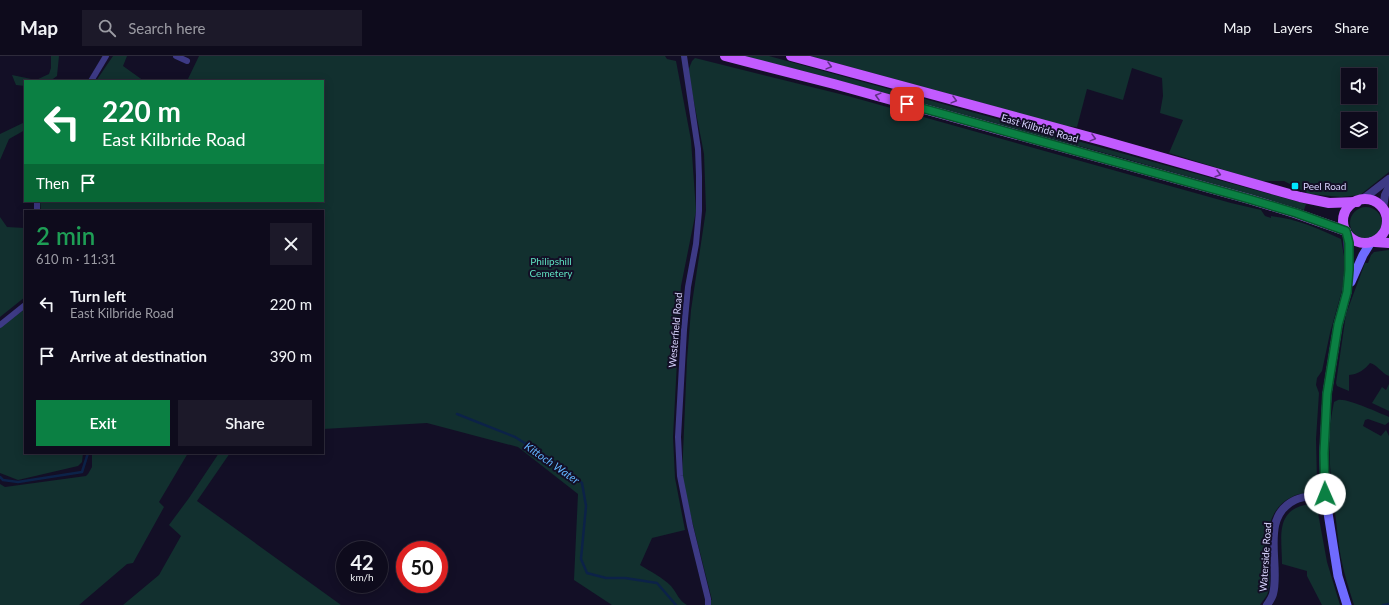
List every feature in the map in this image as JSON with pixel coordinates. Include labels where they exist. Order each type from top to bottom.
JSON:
[{"type":"main road","name":"East Kilbride Road","points":[[725,56],[834,84],[1249,199],[1296,213],[1347,233]]},
{"type":"main road","name":"East Kilbride Road","points":[[791,56],[1104,141],[1300,197],[1329,203],[1358,201]]},
{"type":"main road","points":[[1347,292],[1349,263],[1347,233],[1344,224],[1346,213],[1351,206],[1358,201],[1372,201],[1385,211],[1387,218],[1386,228],[1383,234],[1373,242],[1363,255],[1347,292],[1338,325],[1327,394],[1324,453],[1325,494],[1338,576],[1347,605]]},
{"type":"main road","points":[[1347,233],[1356,241],[1361,243],[1389,243]]},
{"type":"street","points":[[92,80],[106,56]]},
{"type":"street","points":[[176,56],[187,61]]},
{"type":"street","name":"Westerfield Road","points":[[684,56],[698,149],[699,183],[696,244],[688,287],[684,330],[678,437],[680,476],[690,526],[708,599],[708,605]]},
{"type":"street","points":[[1358,201],[1389,179]]},
{"type":"street","points":[[1385,211],[1385,194],[1389,187]]},
{"type":"street","points":[[0,325],[24,306]]},
{"type":"street","name":"Waterside Road","points":[[1267,605],[1273,595],[1275,581],[1274,538],[1276,523],[1282,510],[1295,500],[1325,494]]},
{"type":"green space","points":[[51,56],[59,56],[57,76],[51,80],[36,80],[49,74],[51,68]]},
{"type":"green space","points":[[113,56],[127,56],[123,66],[143,80],[97,80]]},
{"type":"green space","name":"Philipshill Cemetery","points":[[199,56],[665,56],[667,59],[676,61],[691,140],[696,211],[681,286],[673,437],[675,478],[685,530],[652,538],[640,565],[668,583],[678,597],[687,605],[612,605],[574,580],[578,494],[518,447],[427,423],[324,429],[324,210],[41,210],[40,202],[324,202],[324,80],[187,80]]},
{"type":"green space","points":[[743,56],[769,56],[1306,204],[1304,210],[1119,157],[815,74]]},
{"type":"green space","points":[[810,56],[1389,56],[1389,172],[1360,195],[1341,197],[1309,194],[1284,181],[1260,181],[1169,153],[1183,120],[1160,113],[1163,96],[1162,78],[1132,68],[1123,100],[1087,89],[1077,127],[1065,126]]},
{"type":"green space","points":[[695,58],[848,96],[1231,203],[1261,210],[1265,216],[1271,218],[1271,216],[1280,217],[1298,222],[1341,239],[1344,256],[1347,257],[1346,276],[1330,333],[1322,371],[1317,378],[1316,385],[1319,393],[1316,439],[1317,481],[1314,488],[1308,493],[1296,495],[1285,501],[1278,507],[1272,518],[1268,536],[1270,567],[1269,587],[1267,595],[1260,605],[708,605],[708,599],[712,600],[682,476],[687,360],[691,310],[706,210],[704,154],[688,71],[692,61]]},
{"type":"green space","points":[[12,75],[36,80],[24,80],[24,86],[16,85]]},
{"type":"green space","points":[[24,122],[24,131],[9,139],[0,160],[0,134]]},
{"type":"green space","points":[[1366,207],[1375,210],[1379,214],[1382,223],[1379,232],[1375,236],[1366,239],[1357,236],[1353,232],[1350,223],[1353,214],[1357,210]]},
{"type":"green space","points":[[0,217],[7,227],[24,228],[24,298],[0,317]]},
{"type":"green space","points":[[1389,250],[1389,376],[1370,363],[1366,368],[1356,374],[1349,375],[1349,391],[1337,386],[1336,383],[1346,314],[1365,263],[1368,263],[1374,252]]},
{"type":"green space","points":[[24,310],[24,454],[83,454],[82,462],[78,466],[18,480],[0,473],[0,327]]},
{"type":"green space","points":[[1389,384],[1389,411],[1372,403],[1382,387],[1386,390]]},
{"type":"green space","points":[[1338,400],[1355,403],[1389,417],[1389,422],[1385,425],[1368,419],[1365,420],[1363,426],[1381,436],[1386,430],[1389,436],[1389,605],[1354,605],[1344,570],[1338,541],[1329,443],[1334,402]]},
{"type":"green space","points":[[92,454],[187,454],[159,502],[164,507],[133,563],[127,564],[79,605],[0,605],[0,484],[5,487],[86,476],[92,467]]},
{"type":"green space","points":[[218,454],[229,454],[197,501],[341,605],[123,605],[159,575],[181,536],[169,525]]},
{"type":"green space","points":[[1310,504],[1315,507],[1318,513],[1327,562],[1340,605],[1322,605],[1307,576],[1307,571],[1282,564],[1281,534],[1285,518],[1290,512],[1298,507]]},
{"type":"waterway","name":"Kittoch Water","points":[[457,414],[515,437],[558,464],[582,483],[586,506],[581,559],[587,573],[606,578],[625,578],[657,583],[676,605]]},
{"type":"waterway","name":"Kittoch Water","points":[[0,477],[3,480],[18,482],[82,472],[88,454]]},
{"type":"waterway","name":"Kittoch Water","points":[[1383,605],[1389,604]]},
{"type":"place","name":"Peel Road","points":[[1295,186]]},
{"type":"route","points":[[907,104],[1249,199],[1296,213],[1346,231],[1348,234],[1349,243],[1349,270],[1347,292],[1338,325],[1327,394],[1324,453],[1325,494]]}]
